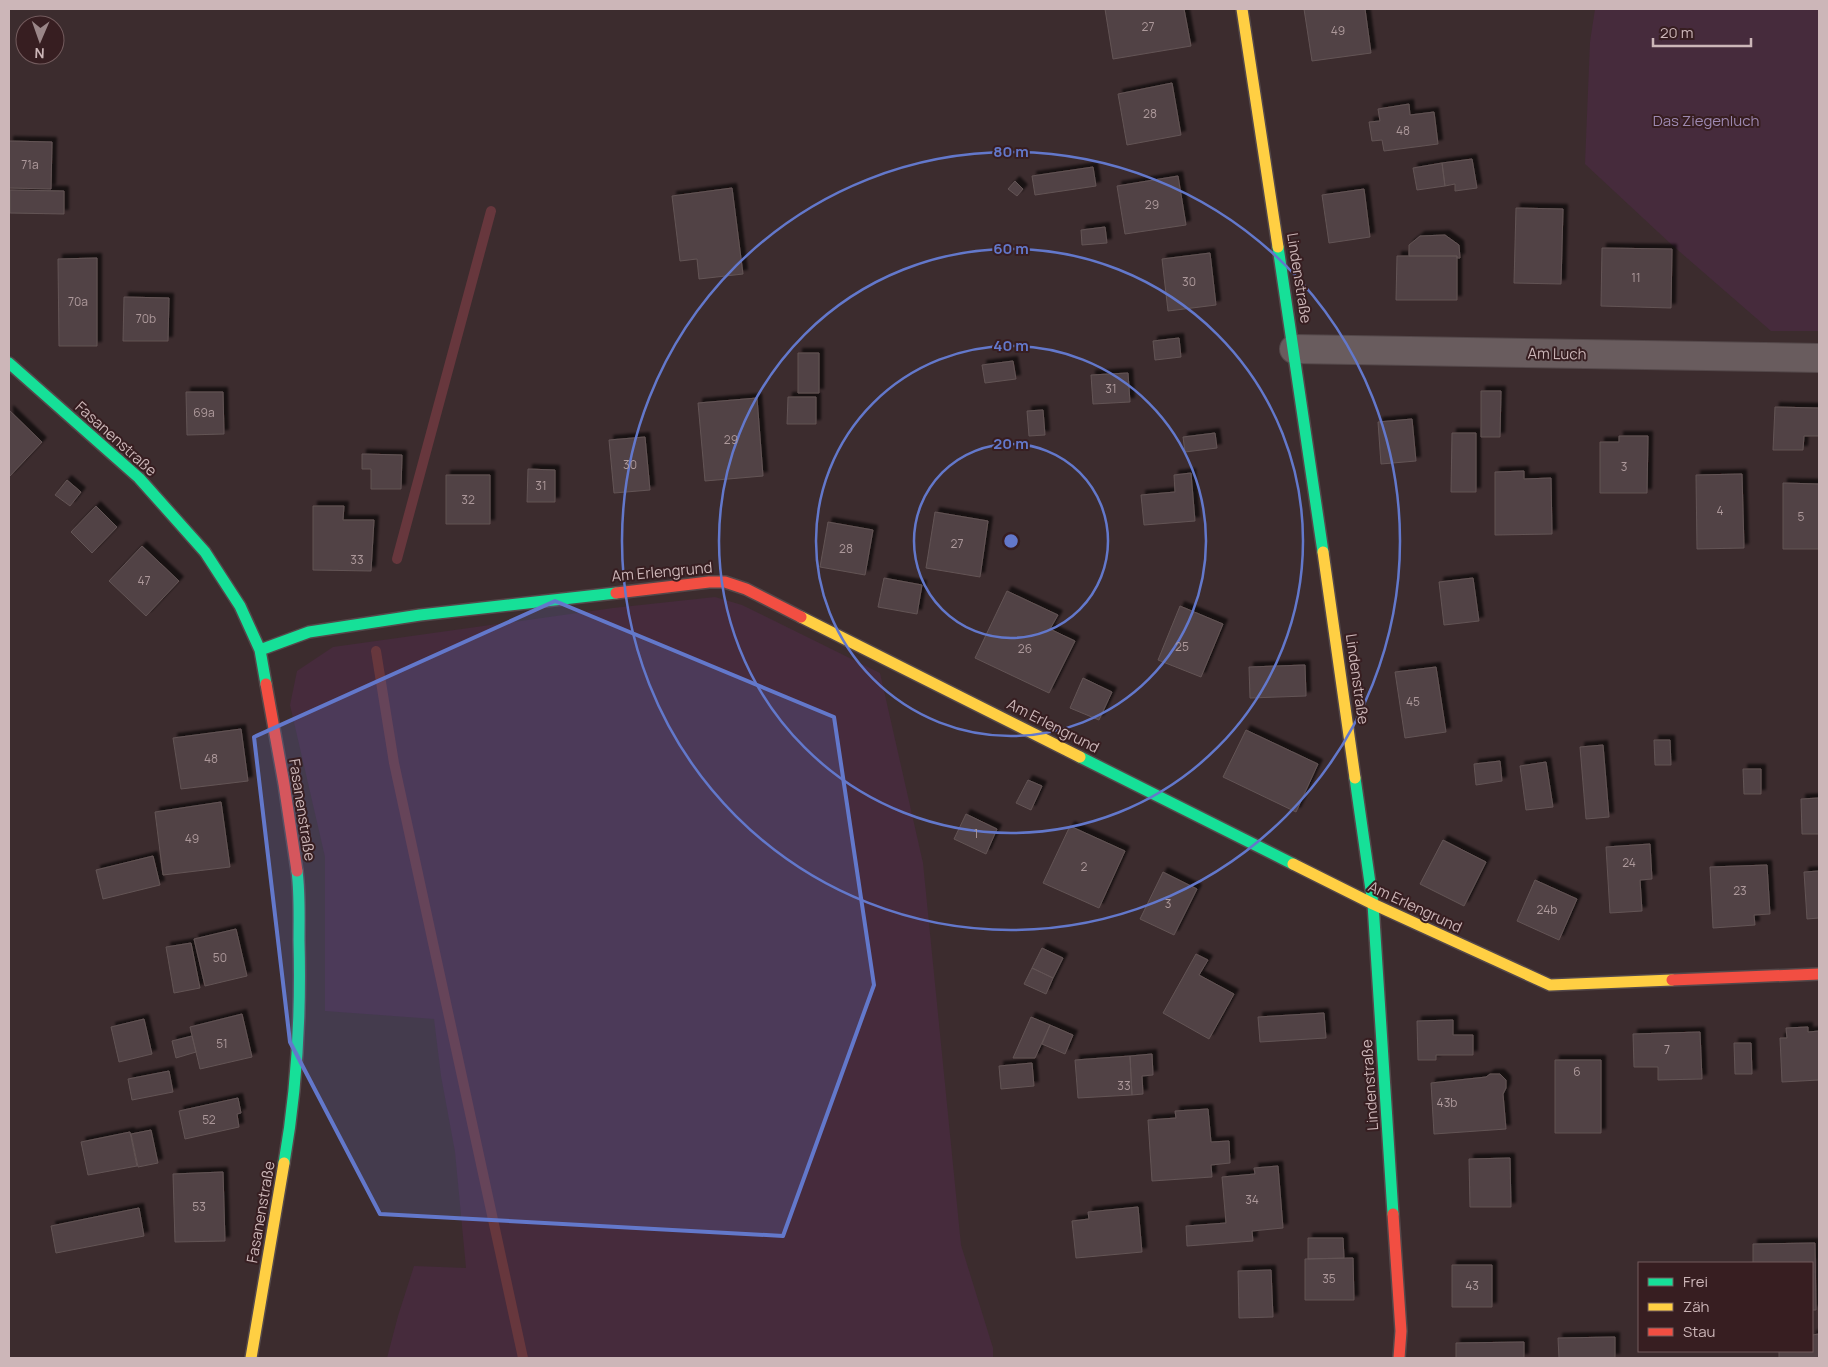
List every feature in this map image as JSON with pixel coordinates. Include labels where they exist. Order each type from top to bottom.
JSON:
[{"type":"street","name":"Lindenstraße","points":[[1242,9],[1294,349],[1373,904],[1401,1330],[1399,1358]]},
{"type":"street","name":"Am Luch","points":[[1294,349],[1819,358]]},
{"type":"street","name":"Fasanenstraße","points":[[9,363],[139,478],[205,552],[240,606],[260,650],[284,784],[298,878],[300,986],[297,1062],[290,1130],[251,1358]]},
{"type":"street","name":"Am Erlengrund","points":[[260,650],[309,632],[420,615],[611,592],[725,582],[746,589],[1373,904],[1550,985],[1819,974]]},
{"type":"highlighted area","points":[[555,601],[834,717],[874,985],[783,1236],[380,1214],[290,1042],[254,737]]},
{"type":"green space","name":"Das Ziegenluch","points":[[1595,9],[1819,9],[1819,331],[1771,331],[1672,245],[1585,164],[1590,42]]},
{"type":"green space","points":[[715,597],[742,605],[880,673],[923,863],[961,1245],[993,1348],[993,1358],[387,1358],[414,1266],[466,1268],[455,1152],[441,1076],[434,1019],[325,1011],[325,857],[290,705],[297,671],[333,647],[613,608]]},
{"type":"building","points":[[1105,9],[1184,9],[1191,46],[1113,59]]},
{"type":"building","points":[[1304,9],[1365,9],[1371,53],[1312,61]]},
{"type":"building","points":[[1172,83],[1181,135],[1127,145],[1118,94]]},
{"type":"building","points":[[1409,104],[1410,115],[1434,112],[1438,144],[1384,151],[1382,140],[1372,141],[1369,122],[1380,121],[1378,109]]},
{"type":"building","points":[[9,141],[52,142],[51,189],[9,188]]},
{"type":"building","points":[[1472,159],[1477,188],[1455,191],[1455,184],[1445,186],[1442,163]]},
{"type":"building","points":[[1442,163],[1445,186],[1417,190],[1413,168]]},
{"type":"building","points":[[1093,167],[1096,186],[1035,195],[1032,176]]},
{"type":"building","points":[[1178,176],[1186,225],[1125,234],[1117,186]]},
{"type":"building","points":[[1015,181],[1023,189],[1017,196],[1008,189]]},
{"type":"building","points":[[732,188],[743,274],[699,279],[697,259],[680,261],[672,196]]},
{"type":"building","points":[[1364,189],[1370,237],[1329,243],[1322,195]]},
{"type":"building","points":[[10,190],[64,191],[64,214],[10,213]]},
{"type":"building","points":[[1516,208],[1563,209],[1561,284],[1514,283]]},
{"type":"building","points":[[1105,227],[1107,243],[1082,245],[1081,230]]},
{"type":"building","points":[[1445,235],[1459,245],[1460,258],[1457,258],[1457,256],[1409,256],[1409,245],[1420,236]]},
{"type":"building","points":[[1602,248],[1672,249],[1671,308],[1601,306]]},
{"type":"building","points":[[1210,253],[1216,305],[1168,311],[1162,259]]},
{"type":"building","points":[[1397,256],[1457,256],[1457,300],[1396,300]]},
{"type":"building","points":[[97,258],[97,346],[59,346],[58,259]]},
{"type":"building","points":[[124,297],[169,298],[168,341],[123,341]]},
{"type":"building","points":[[1179,338],[1181,357],[1155,360],[1153,341]]},
{"type":"building","points":[[798,353],[819,353],[819,393],[798,393]]},
{"type":"building","points":[[1013,361],[1016,379],[985,383],[982,365]]},
{"type":"building","points":[[1128,373],[1130,402],[1093,404],[1091,375]]},
{"type":"building","points":[[1481,391],[1501,391],[1500,437],[1481,437]]},
{"type":"building","points":[[186,392],[223,392],[224,434],[187,435]]},
{"type":"building","points":[[788,397],[816,397],[816,424],[787,424]]},
{"type":"building","points":[[757,398],[763,476],[705,481],[698,403]]},
{"type":"building","points":[[1775,407],[1819,408],[1819,436],[1804,436],[1803,450],[1773,450]]},
{"type":"building","points":[[9,410],[42,442],[9,477]]},
{"type":"building","points":[[1043,410],[1045,435],[1029,436],[1027,411]]},
{"type":"building","points":[[1412,419],[1416,461],[1381,464],[1378,422]]},
{"type":"building","points":[[1215,433],[1217,448],[1185,452],[1183,437]]},
{"type":"building","points":[[1452,433],[1476,433],[1476,492],[1451,492]]},
{"type":"building","points":[[1619,436],[1648,436],[1647,493],[1600,493],[1600,442],[1619,442]]},
{"type":"building","points":[[645,437],[650,490],[614,493],[609,440]]},
{"type":"building","points":[[362,454],[402,455],[401,489],[371,489],[371,469],[362,469]]},
{"type":"building","points":[[528,469],[555,470],[555,502],[527,502]]},
{"type":"building","points":[[1524,471],[1524,479],[1551,478],[1552,534],[1495,535],[1495,472]]},
{"type":"building","points":[[1191,473],[1195,521],[1144,525],[1141,495],[1175,492],[1174,475]]},
{"type":"building","points":[[1742,474],[1744,548],[1697,549],[1696,475]]},
{"type":"building","points":[[446,475],[490,475],[490,524],[446,524]]},
{"type":"building","points":[[67,480],[81,492],[70,506],[55,495]]},
{"type":"building","points":[[1783,483],[1819,484],[1819,549],[1783,549]]},
{"type":"building","points":[[96,506],[117,527],[92,553],[71,532]]},
{"type":"building","points":[[313,506],[344,506],[343,520],[374,520],[371,571],[313,570]]},
{"type":"building","points":[[935,512],[988,521],[980,577],[926,568]]},
{"type":"building","points":[[828,522],[873,530],[865,575],[820,567]]},
{"type":"building","points":[[142,546],[179,581],[146,616],[109,581]]},
{"type":"building","points":[[884,578],[922,585],[917,614],[878,607]]},
{"type":"building","points":[[1473,578],[1479,621],[1444,625],[1439,582]]},
{"type":"building","points":[[1007,591],[1058,615],[1050,629],[1075,641],[1049,693],[975,658]]},
{"type":"building","points":[[1180,606],[1223,624],[1201,677],[1158,660]]},
{"type":"building","points":[[1305,665],[1306,696],[1250,698],[1249,667]]},
{"type":"building","points":[[1436,667],[1446,732],[1405,738],[1395,672]]},
{"type":"building","points":[[1083,678],[1112,692],[1099,720],[1070,708]]},
{"type":"building","points":[[241,729],[248,781],[181,789],[173,738]]},
{"type":"building","points":[[1246,730],[1318,764],[1296,812],[1223,777]]},
{"type":"building","points":[[1654,740],[1670,740],[1671,765],[1655,765]]},
{"type":"building","points":[[1603,745],[1609,817],[1586,819],[1580,747]]},
{"type":"building","points":[[1500,761],[1502,781],[1476,785],[1474,764]]},
{"type":"building","points":[[1546,762],[1553,807],[1526,810],[1520,766]]},
{"type":"building","points":[[1743,769],[1761,769],[1761,794],[1744,794]]},
{"type":"building","points":[[1028,780],[1042,786],[1031,810],[1016,803]]},
{"type":"building","points":[[1819,798],[1819,834],[1802,834],[1801,799]]},
{"type":"building","points":[[221,802],[230,867],[163,875],[155,812]]},
{"type":"building","points":[[966,814],[997,829],[986,854],[954,839]]},
{"type":"building","points":[[1070,826],[1125,851],[1099,908],[1043,883]]},
{"type":"building","points":[[1443,840],[1486,862],[1464,906],[1420,884]]},
{"type":"building","points":[[1650,844],[1652,879],[1640,880],[1642,911],[1610,913],[1606,847]]},
{"type":"building","points":[[153,856],[160,885],[103,899],[96,870]]},
{"type":"building","points":[[1767,865],[1770,914],[1754,915],[1755,925],[1713,928],[1710,867]]},
{"type":"building","points":[[1819,871],[1819,918],[1807,919],[1804,872]]},
{"type":"building","points":[[1163,872],[1197,889],[1174,935],[1140,919]]},
{"type":"building","points":[[1535,880],[1577,899],[1559,940],[1517,921]]},
{"type":"building","points":[[236,929],[247,976],[205,986],[194,939]]},
{"type":"building","points":[[191,943],[200,988],[174,993],[166,947]]},
{"type":"building","points":[[1042,948],[1063,958],[1053,978],[1032,968]]},
{"type":"building","points":[[1196,954],[1208,960],[1199,975],[1234,994],[1209,1039],[1163,1013]]},
{"type":"building","points":[[1032,968],[1053,978],[1046,994],[1024,984]]},
{"type":"building","points":[[1324,1013],[1326,1038],[1260,1042],[1258,1017]]},
{"type":"building","points":[[242,1014],[252,1057],[200,1069],[190,1027]]},
{"type":"building","points":[[1031,1017],[1050,1025],[1035,1058],[1013,1058]]},
{"type":"building","points":[[144,1019],[152,1054],[119,1062],[111,1027]]},
{"type":"building","points":[[1453,1020],[1453,1035],[1473,1035],[1473,1055],[1436,1055],[1436,1060],[1418,1060],[1417,1021]]},
{"type":"building","points":[[1050,1025],[1073,1035],[1065,1054],[1042,1044]]},
{"type":"building","points":[[1808,1027],[1808,1032],[1819,1031],[1819,1080],[1782,1082],[1780,1038],[1787,1038],[1786,1028]]},
{"type":"building","points":[[1700,1032],[1702,1079],[1658,1080],[1658,1067],[1634,1067],[1633,1034]]},
{"type":"building","points":[[192,1036],[196,1052],[176,1058],[172,1041]]},
{"type":"building","points":[[1734,1043],[1751,1043],[1752,1074],[1735,1074]]},
{"type":"building","points":[[1152,1054],[1153,1075],[1142,1076],[1143,1094],[1132,1095],[1130,1056]]},
{"type":"building","points":[[1130,1056],[1132,1095],[1078,1098],[1075,1060]]},
{"type":"building","points":[[1555,1060],[1601,1060],[1601,1133],[1555,1133]]},
{"type":"building","points":[[1032,1063],[1034,1086],[1001,1089],[999,1066]]},
{"type":"building","points":[[169,1071],[173,1092],[132,1100],[128,1079]]},
{"type":"building","points":[[1490,1074],[1500,1074],[1506,1080],[1506,1088],[1503,1094],[1506,1129],[1434,1134],[1431,1083],[1486,1077]]},
{"type":"building","points":[[238,1098],[241,1113],[237,1114],[239,1127],[185,1139],[179,1111]]},
{"type":"building","points":[[1208,1109],[1211,1142],[1229,1141],[1230,1163],[1211,1165],[1212,1177],[1152,1181],[1148,1120],[1176,1118],[1175,1111]]},
{"type":"building","points":[[151,1130],[158,1163],[138,1167],[131,1134]]},
{"type":"building","points":[[130,1132],[137,1166],[88,1175],[81,1142]]},
{"type":"building","points":[[1510,1158],[1511,1207],[1470,1207],[1469,1159]]},
{"type":"building","points":[[1278,1166],[1283,1228],[1252,1231],[1253,1241],[1187,1246],[1186,1226],[1226,1223],[1222,1177],[1255,1174],[1254,1168]]},
{"type":"building","points":[[223,1172],[225,1241],[175,1242],[173,1174]]},
{"type":"building","points":[[1138,1207],[1142,1252],[1076,1258],[1072,1221],[1089,1219],[1088,1212]]},
{"type":"building","points":[[139,1208],[144,1236],[56,1253],[51,1226]]},
{"type":"building","points":[[1308,1238],[1343,1238],[1344,1258],[1308,1259]]},
{"type":"building","points":[[1815,1243],[1816,1310],[1813,1310],[1813,1262],[1753,1262],[1753,1244]]},
{"type":"building","points":[[1353,1258],[1354,1300],[1305,1300],[1305,1259]]},
{"type":"building","points":[[1452,1265],[1492,1265],[1492,1307],[1452,1307]]},
{"type":"building","points":[[1271,1270],[1273,1317],[1239,1318],[1238,1271]]},
{"type":"building","points":[[1819,1334],[1819,1358],[1779,1358],[1779,1352],[1813,1352],[1813,1335]]},
{"type":"building","points":[[1615,1337],[1615,1358],[1559,1358],[1558,1338]]},
{"type":"building","points":[[1524,1342],[1524,1358],[1456,1358],[1456,1343]]},
{"type":"waterway","points":[[397,559],[491,211]]},
{"type":"waterway","points":[[376,651],[394,763],[523,1358]]},
{"type":"traffic: fast","points":[[1278,247],[1323,552]]},
{"type":"traffic: fast","points":[[9,363],[139,478],[205,552],[240,606],[260,650],[266,684]]},
{"type":"traffic: fast","points":[[260,650],[309,632],[420,615],[616,593]]},
{"type":"traffic: fast","points":[[1080,757],[1293,864]]},
{"type":"traffic: fast","points":[[1355,778],[1373,904],[1393,1214]]},
{"type":"traffic: fast","points":[[284,1163],[292,1108],[299,1024],[299,888],[297,871]]},
{"type":"traffic: slow","points":[[1242,9],[1278,247]]},
{"type":"traffic: slow","points":[[1323,552],[1355,778]]},
{"type":"traffic: slow","points":[[801,617],[1080,757]]},
{"type":"traffic: slow","points":[[1293,864],[1373,904],[1550,985],[1672,980]]},
{"type":"traffic: slow","points":[[251,1358],[284,1163]]},
{"type":"traffic: jam","points":[[616,593],[709,582],[725,582],[746,589],[801,617]]},
{"type":"traffic: jam","points":[[266,684],[297,871]]},
{"type":"traffic: jam","points":[[1672,980],[1819,974]]},
{"type":"traffic: jam","points":[[1393,1214],[1401,1331],[1399,1358]]}]
